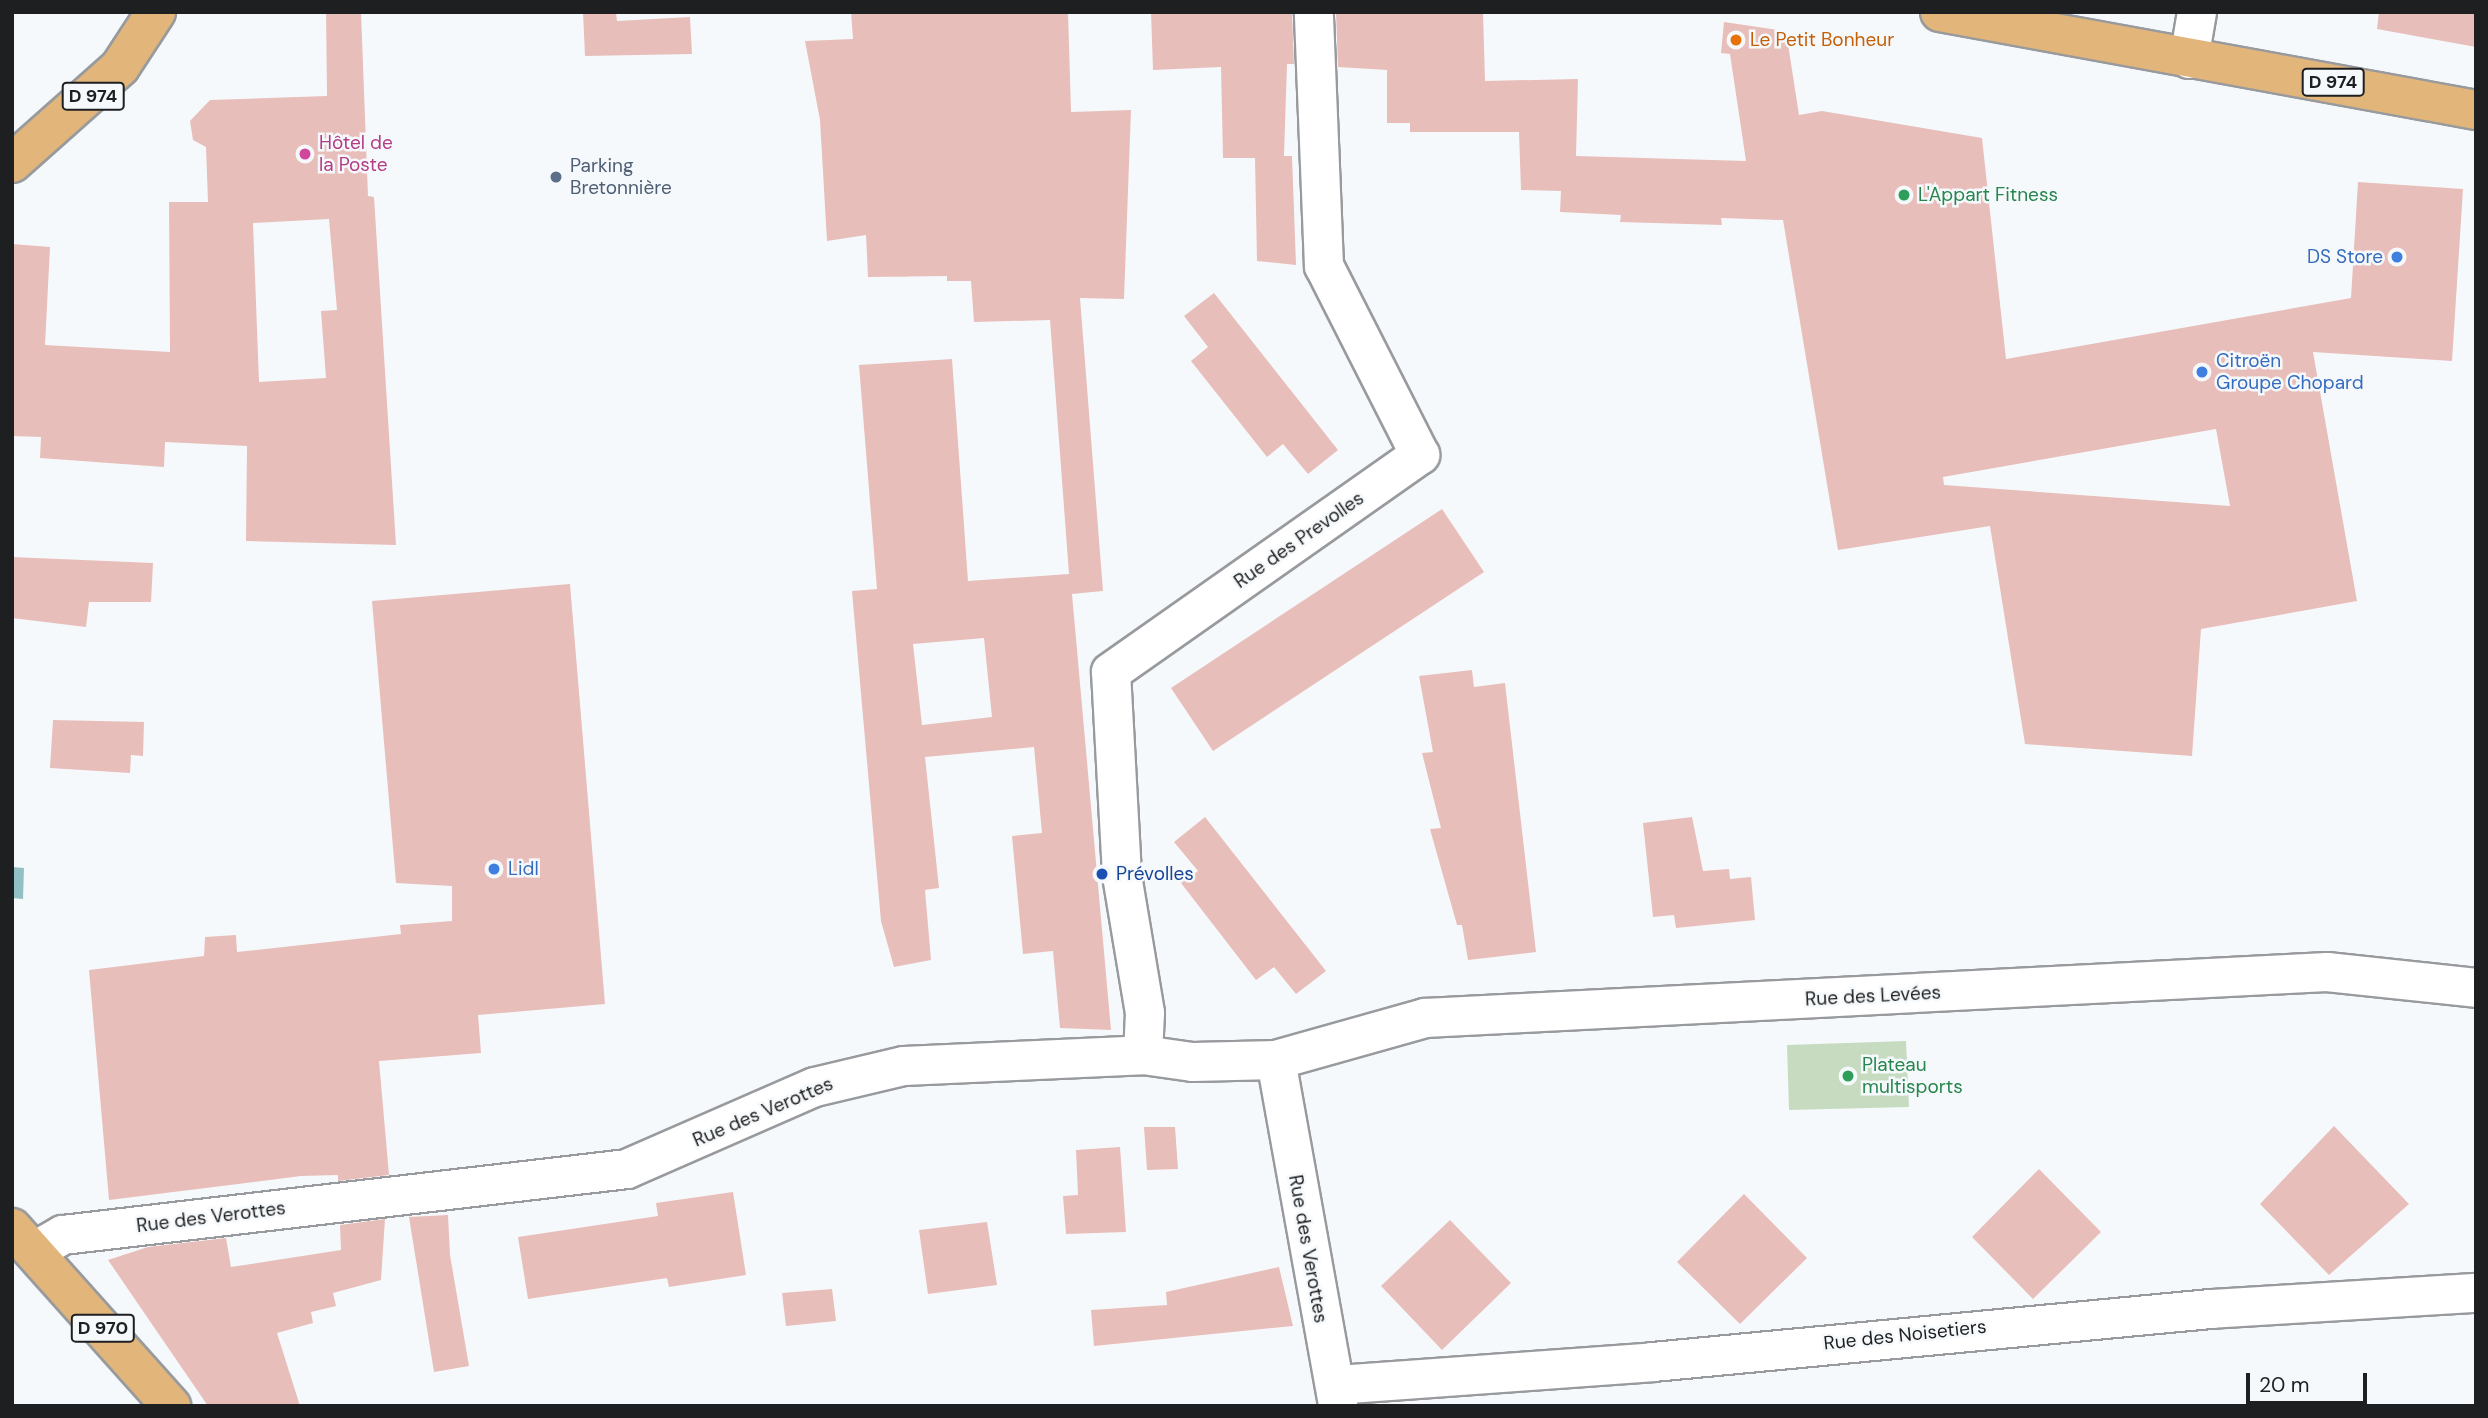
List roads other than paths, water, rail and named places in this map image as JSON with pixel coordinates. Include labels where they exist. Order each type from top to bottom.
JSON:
[{"type":"main road","name":"D 974","points":[[12,163],[120,67],[156,12]]},
{"type":"main road","name":"D 974","points":[[1940,12],[1998,16],[2189,59],[2476,110]]},
{"type":"main road","name":"D 970","points":[[24,1239],[171,1406]]},
{"type":"street","name":"Rue des Prevolles","points":[[1143,1055],[1145,1013],[1122,875],[1111,672],[1420,455],[1324,266],[1314,12]]},
{"type":"street","points":[[2189,59],[2197,12]]},
{"type":"street","name":"Rue des Levées","points":[[1276,1060],[1424,1018],[1463,1015],[2327,972],[2476,988]]},
{"type":"street","name":"Rue des Verottes","points":[[24,1239],[627,1169],[815,1087],[904,1066],[1143,1055],[1193,1062],[1276,1060],[1324,1340],[1337,1396]]},
{"type":"street","name":"Rue des Noisetiers","points":[[1337,1396],[1653,1362],[2211,1309],[2476,1293]]},
{"type":"water","points":[[12,867],[24,868],[23,899],[12,898]]},
{"type":"place","name":"Le Petit Bonheur","points":[[1736,40]]},
{"type":"place","name":"Hôtel de la Poste","points":[[305,154]]},
{"type":"place","name":"Parking Bretonnière","points":[[556,177]]},
{"type":"place","name":"L'Appart Fitness","points":[[1904,195]]},
{"type":"place","name":"DS Store","points":[[2397,257]]},
{"type":"place","name":"Citroën Groupe Chopard","points":[[2202,372]]},
{"type":"place","name":"Lidl","points":[[494,869]]},
{"type":"place","name":"Prévolles","points":[[1102,874]]},
{"type":"place","name":"Plateau multisports","points":[[1848,1076]]}]
